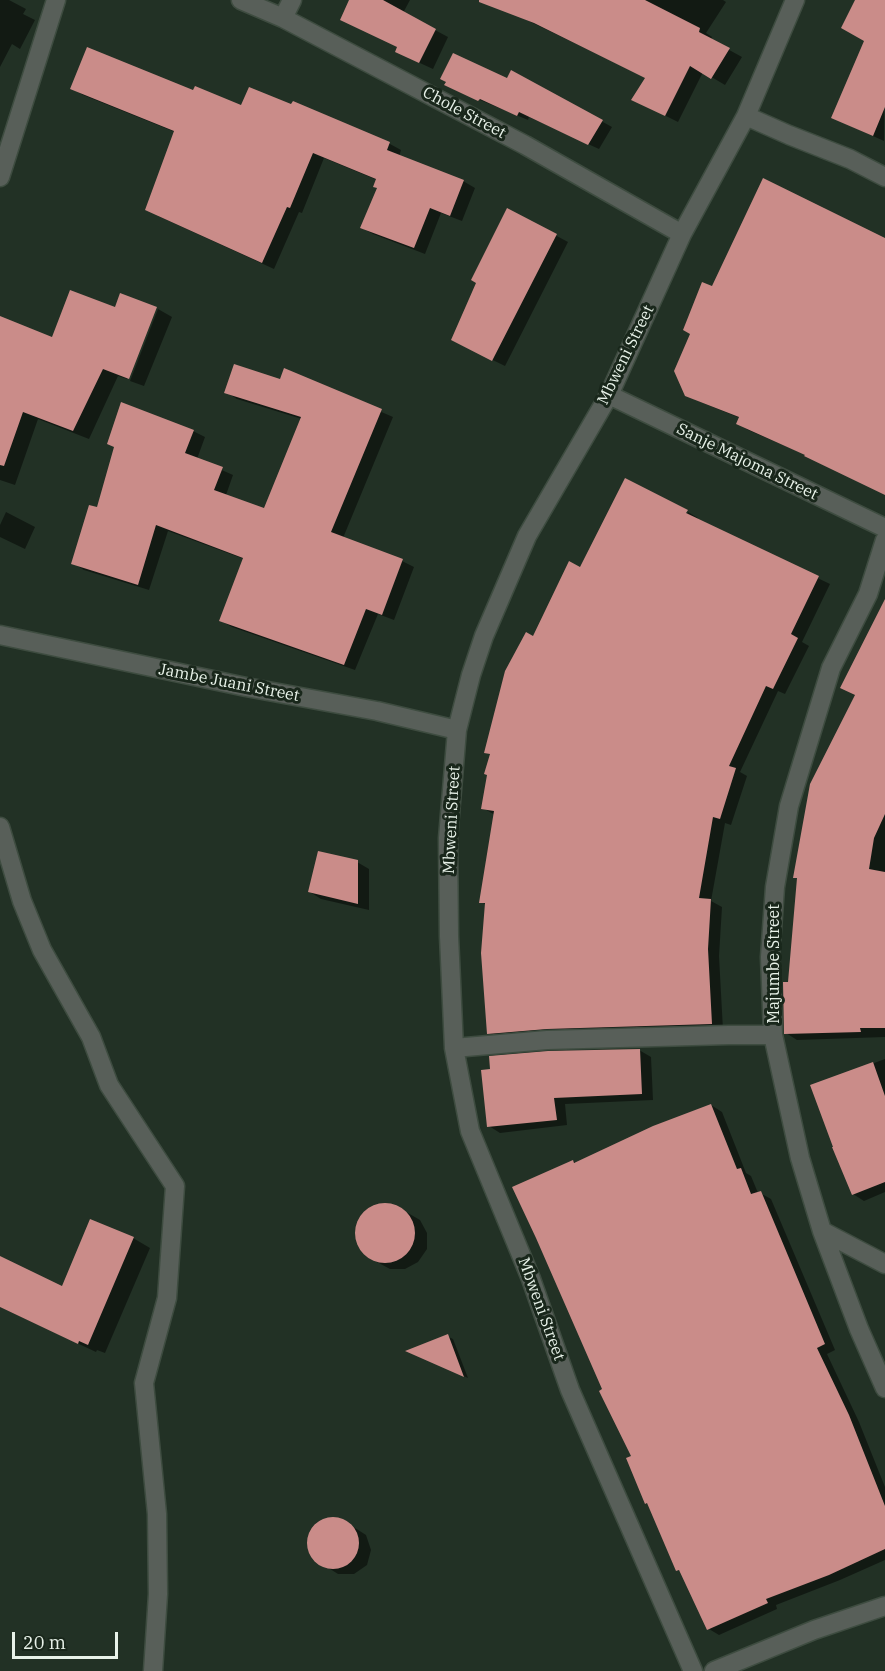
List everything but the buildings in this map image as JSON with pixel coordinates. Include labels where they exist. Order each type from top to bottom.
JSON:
[{"type":"street","points":[[0,177],[56,0]]},
{"type":"street","name":"Chole Street","points":[[241,0],[283,18],[525,145],[682,234]]},
{"type":"street","points":[[283,18],[292,0]]},
{"type":"street","name":"Mbweni Street","points":[[693,1671],[570,1390],[531,1279],[470,1131],[454,1048],[448,838],[457,730],[484,636],[527,536],[609,395],[682,234],[746,116],[795,0]]},
{"type":"street","points":[[746,116],[850,159],[885,177]]},
{"type":"street","name":"Sanje Majoma Street","points":[[609,395],[885,528]]},
{"type":"street","name":"Majumbe Street","points":[[885,540],[868,594],[831,668],[789,806],[775,887],[770,957],[773,1035],[800,1158],[822,1231],[859,1329],[885,1388]]},
{"type":"street","name":"Jambe Juani Street","points":[[0,634],[246,687],[377,711],[457,730]]},
{"type":"street","points":[[0,827],[22,901],[42,950],[91,1037],[109,1085],[175,1186],[166,1298],[144,1383],[157,1514],[158,1594],[153,1671]]},
{"type":"street","points":[[454,1048],[570,1039],[773,1035]]},
{"type":"street","points":[[822,1231],[885,1264]]},
{"type":"street","points":[[714,1671],[814,1630],[885,1605]]}]
